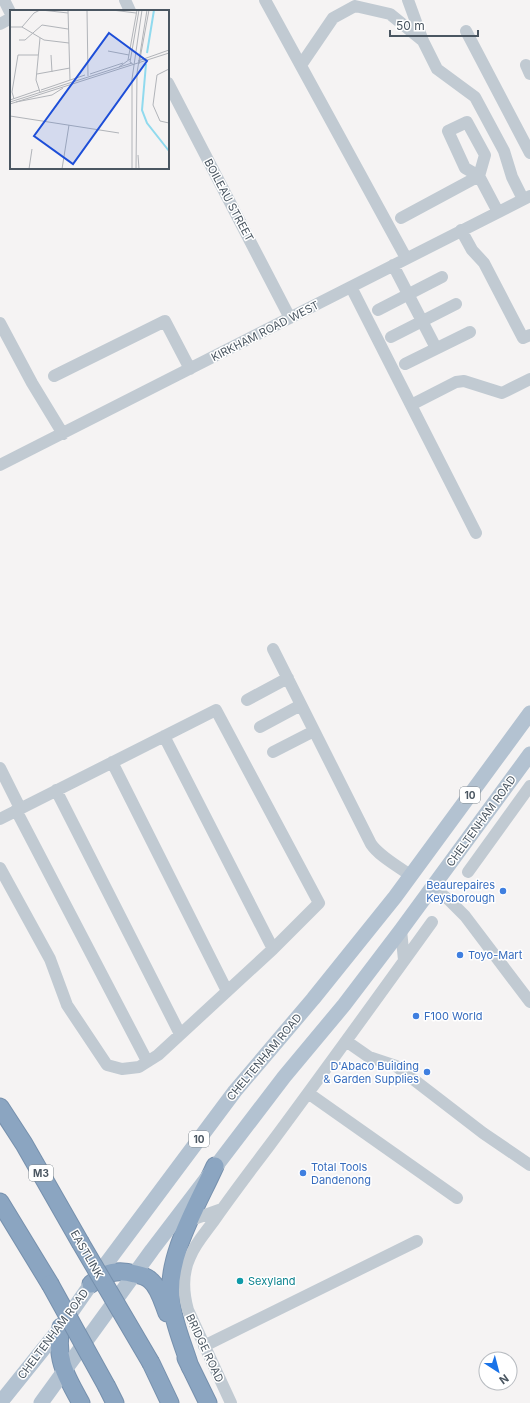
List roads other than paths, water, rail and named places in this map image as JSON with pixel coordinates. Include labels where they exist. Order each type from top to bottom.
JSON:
[{"type":"highway","name":"EASTLINK","points":[[0,1107],[24,1144],[151,1364],[170,1403]]},
{"type":"highway","points":[[190,1367],[173,1312],[170,1279],[175,1256],[190,1220],[216,1166]]},
{"type":"highway","points":[[0,1202],[50,1284],[115,1403]]},
{"type":"highway","points":[[91,1284],[108,1273],[122,1271],[142,1275],[156,1286],[190,1367],[208,1403]]},
{"type":"highway","points":[[61,1327],[59,1349],[64,1371],[81,1403]]},
{"type":"main road","name":"CHELTENHAM ROAD","points":[[0,1403],[61,1327],[91,1284],[235,1091],[318,993],[395,897],[530,713]]},
{"type":"main road","name":"CHELTENHAM ROAD","points":[[41,1403],[134,1273],[284,1077],[344,1005],[530,754]]},
{"type":"main road","points":[[410,876],[432,887]]},
{"type":"street","points":[[4,0],[10,12]]},
{"type":"street","points":[[125,0],[130,10]]},
{"type":"street","points":[[266,0],[406,258]]},
{"type":"street","points":[[408,0],[423,41],[437,68],[475,97],[504,151],[512,177],[527,197]]},
{"type":"street","points":[[301,64],[333,18],[356,6],[390,14],[423,41]]},
{"type":"street","points":[[0,24],[10,19]]},
{"type":"street","points":[[466,31],[530,153]]},
{"type":"street","name":"BOILEAU STREET","points":[[169,85],[290,318]]},
{"type":"street","points":[[401,218],[479,176],[498,212]]},
{"type":"street","name":"KIRKHAM ROAD WEST","points":[[0,466],[527,197]]},
{"type":"street","points":[[462,230],[472,250],[484,263],[523,338],[530,335]]},
{"type":"street","points":[[393,265],[436,348]]},
{"type":"street","points":[[378,310],[442,277]]},
{"type":"street","points":[[351,287],[476,532]]},
{"type":"street","points":[[391,337],[456,304]]},
{"type":"street","points":[[54,376],[165,320],[190,369]]},
{"type":"street","points":[[0,323],[32,383],[63,434]]},
{"type":"street","points":[[405,364],[470,332]]},
{"type":"street","points":[[411,405],[456,382],[464,381],[502,393],[530,379]]},
{"type":"street","points":[[273,649],[373,846],[383,856],[410,876]]},
{"type":"street","points":[[247,700],[288,678]]},
{"type":"street","points":[[260,727],[301,705]]},
{"type":"street","points":[[0,819],[216,710],[319,904],[273,949],[158,1055],[139,1067],[122,1069],[107,1065],[67,1005],[50,959],[0,868]]},
{"type":"street","points":[[273,752],[314,731]]},
{"type":"street","points":[[164,736],[273,949]]},
{"type":"street","points":[[112,762],[227,991]]},
{"type":"street","points":[[0,768],[18,809],[147,1061]]},
{"type":"street","name":"CHELTENHAM ROAD","points":[[468,872],[530,786]]},
{"type":"street","points":[[56,790],[180,1034]]},
{"type":"street","points":[[478,825],[488,823],[498,826],[502,824]]},
{"type":"street","points":[[432,887],[449,900],[465,916],[530,1002]]},
{"type":"street","points":[[190,1220],[222,1209],[308,1094],[432,922]]},
{"type":"street","points":[[401,930],[404,960]]},
{"type":"street","points":[[346,1041],[369,1057],[396,1066],[483,1133],[530,1165]]},
{"type":"street","points":[[308,1094],[457,1198]]},
{"type":"street","name":"BRIDGE ROAD","points":[[222,1209],[196,1244],[185,1270],[184,1291],[188,1310],[231,1403]]},
{"type":"street","points":[[204,1346],[417,1241]]},
{"type":"place","name":"Beaurepaires Keysborough","points":[[503,891]]},
{"type":"place","name":"Toyo-Mart","points":[[460,955]]},
{"type":"place","name":"F100 World","points":[[416,1016]]},
{"type":"place","name":"D'Abaco Building & Garden Supplies","points":[[427,1072]]},
{"type":"place","name":"Total Tools Dandenong","points":[[303,1173]]},
{"type":"place","name":"Sexyland","points":[[240,1281]]}]
